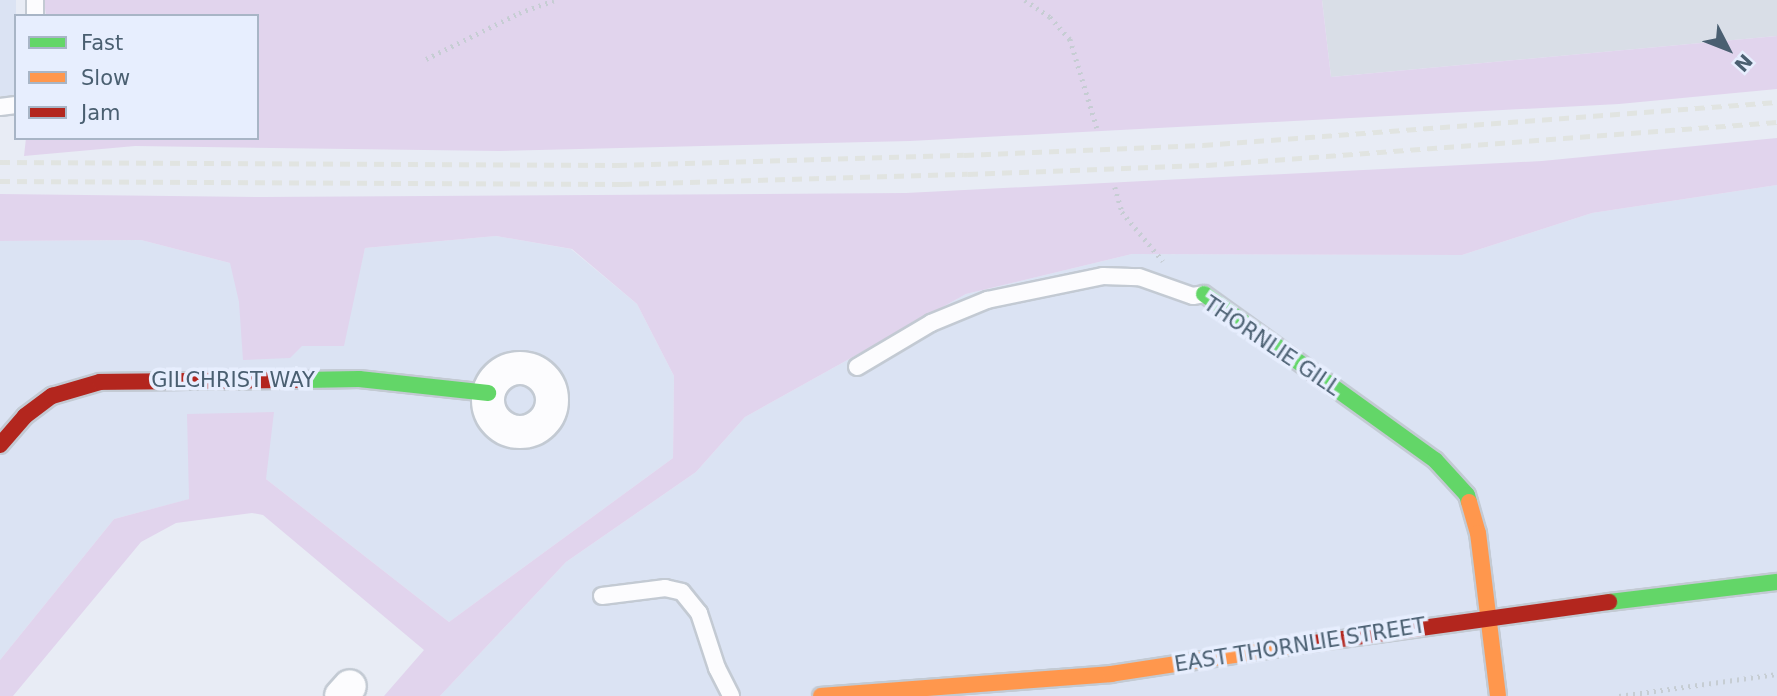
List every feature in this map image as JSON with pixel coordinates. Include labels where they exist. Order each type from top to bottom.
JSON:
[{"type":"street","name":"THORNLIE GILL","points":[[1204,294],[1435,460],[1467,495],[1478,533],[1498,696]]},
{"type":"street","name":"GILCHRIST WAY","points":[[0,445],[25,416],[52,396],[100,382],[359,379],[488,393]]},
{"type":"street","name":"EAST THORNLIE STREET","points":[[821,696],[1111,674],[1490,616],[1777,582]]},
{"type":"lane","name":"THORNLIE GILL","points":[[857,367],[932,323],[987,300],[1103,276],[1139,277],[1193,296],[1204,294]]},
{"type":"lane","points":[[602,596],[665,588],[681,592],[699,613],[717,668],[731,696]]},
{"type":"path","points":[[426,59],[519,13],[554,0]]},
{"type":"path","points":[[1025,0],[1050,17],[1070,39],[1097,128]]},
{"type":"path","points":[[1115,187],[1122,212],[1164,263]]},
{"type":"path","points":[[1619,696],[1777,674]]},
{"type":"shaded area","points":[[0,0],[16,0],[14,96],[0,96]]},
{"type":"shaded area","points":[[44,0],[1322,0],[1331,77],[1777,36],[1777,89],[1619,104],[910,141],[500,151],[135,146],[24,156],[26,140],[259,140],[259,14],[46,14]]},
{"type":"shaded area","points":[[1322,0],[1777,0],[1777,36],[1331,77]]},
{"type":"shaded area","points":[[1777,138],[1777,185],[1592,213],[1462,255],[1132,254],[966,294],[745,417],[696,472],[566,562],[440,696],[384,696],[424,650],[263,515],[252,513],[176,523],[141,542],[13,696],[0,696],[0,660],[114,519],[189,499],[187,414],[274,412],[266,479],[449,622],[673,458],[674,376],[637,304],[572,249],[496,236],[365,248],[344,346],[302,346],[290,358],[243,360],[239,302],[230,263],[141,240],[0,241],[0,194],[263,197],[906,193],[1542,161]]},
{"type":"shaded area","points":[[1777,185],[1777,696],[440,696],[566,562],[696,472],[745,417],[966,294],[1132,254],[1462,255],[1592,213]]},
{"type":"shaded area","points":[[496,236],[571,249],[637,304],[674,376],[673,458],[449,622],[266,479],[114,519],[0,660],[0,241],[141,240],[230,263],[351,307],[365,248]]},
{"type":"railway","points":[[0,162],[617,165],[964,155],[1203,145],[1777,102]]},
{"type":"railway","points":[[0,181],[622,184],[968,174],[1207,165],[1777,122]]},
{"type":"traffic: fast","points":[[1204,294],[1435,460],[1467,495],[1469,502]]},
{"type":"traffic: fast","points":[[303,380],[359,379],[488,393]]},
{"type":"traffic: fast","points":[[1609,602],[1777,582]]},
{"type":"traffic: slow","points":[[1469,502],[1478,533],[1498,696]]},
{"type":"traffic: slow","points":[[821,696],[1111,674],[1313,643]]},
{"type":"traffic: jam","points":[[0,445],[25,416],[52,396],[100,382],[303,380]]},
{"type":"traffic: jam","points":[[1313,643],[1609,602]]}]
